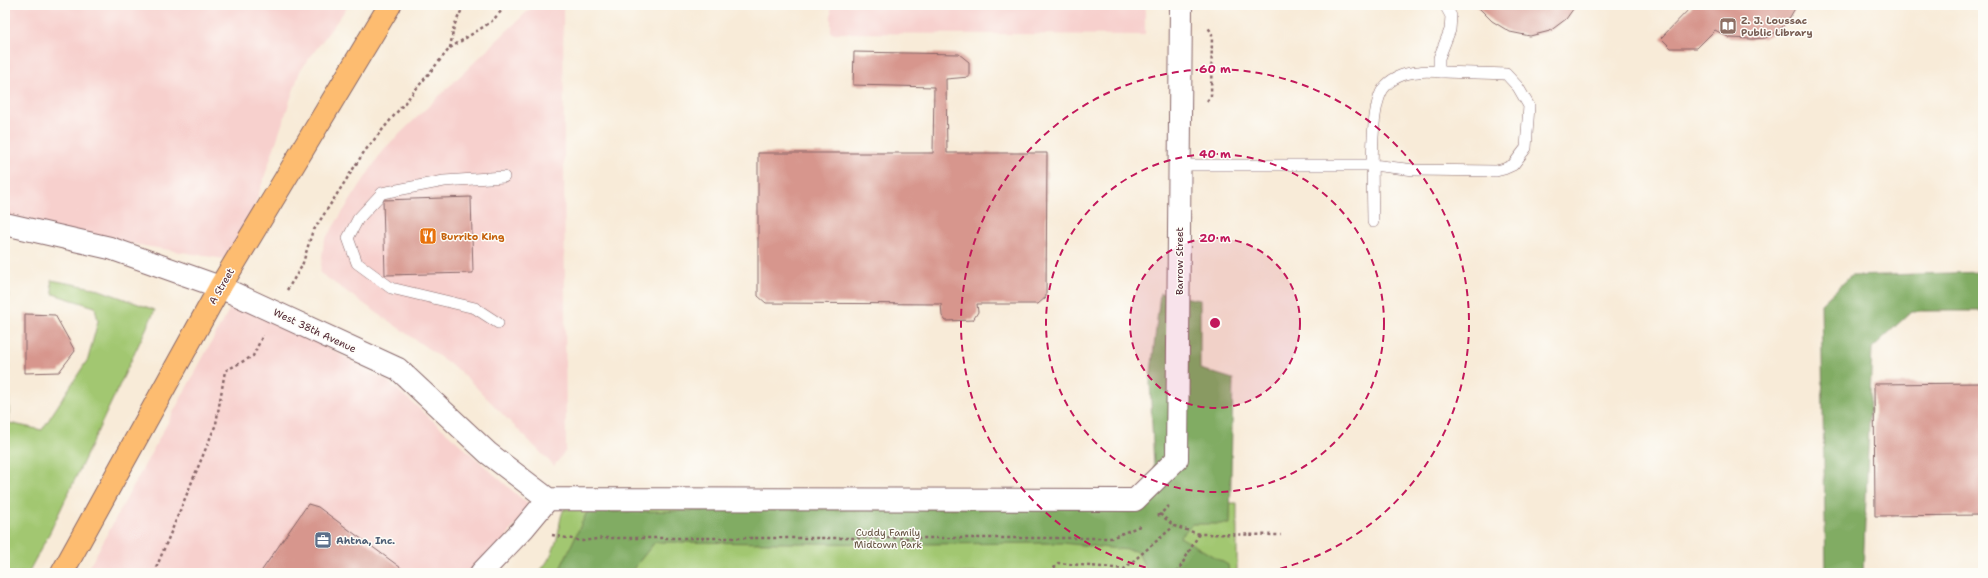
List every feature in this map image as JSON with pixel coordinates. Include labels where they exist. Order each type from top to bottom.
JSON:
[{"type":"main road","name":"A Street","points":[[62,573],[220,287],[390,5]]},
{"type":"street","name":"Barrow Street","points":[[1135,500],[1177,459],[1181,5]]},
{"type":"street","name":"West 38th Avenue","points":[[5,224],[110,248],[220,287],[398,368],[488,453],[548,499]]},
{"type":"street","points":[[481,573],[523,529],[548,499],[1135,500]]},
{"type":"lane","points":[[1439,72],[1439,58],[1450,30],[1451,16],[1445,5]]},
{"type":"lane","points":[[1179,165],[1374,165],[1414,170],[1496,171],[1513,165],[1526,148],[1529,106],[1525,96],[1513,79],[1506,74],[1418,71],[1400,76],[1383,89],[1377,105],[1374,126],[1374,165],[1373,222]]},
{"type":"lane","points":[[498,323],[475,308],[391,288],[357,263],[348,238],[358,219],[382,193],[444,181],[504,177]]},
{"type":"path","points":[[450,48],[454,26],[464,5]]},
{"type":"path","points":[[154,573],[216,424],[225,371],[253,356],[274,312],[302,266],[312,233],[364,152],[450,48],[491,22],[507,5]]},
{"type":"path","points":[[1205,23],[1212,34],[1211,96],[1206,102]]},
{"type":"path","points":[[1135,500],[1161,514],[1174,526],[1199,534],[1281,535]]},
{"type":"path","points":[[1155,518],[1172,502]]},
{"type":"path","points":[[523,529],[582,541],[604,538],[1111,538],[1142,525]]},
{"type":"path","points":[[1050,573],[1058,563],[1124,569],[1174,526]]},
{"type":"path","points":[[1177,573],[1199,534]]},
{"type":"path","points":[[1124,569],[1126,573]]},
{"type":"shaded area","points":[[5,5],[349,5],[300,71],[236,261],[5,223]]},
{"type":"shaded area","points":[[534,5],[563,5],[566,450],[554,466],[460,371],[320,273],[324,241],[383,150]]},
{"type":"shaded area","points":[[831,5],[1145,5],[1145,35],[831,33]]},
{"type":"shaded area","points":[[237,295],[389,382],[529,505],[481,573],[86,573]]},
{"type":"green space","points":[[5,271],[8,272],[9,423],[42,430],[88,359],[98,321],[95,307],[53,294],[51,280],[94,288],[155,310],[50,532],[28,573],[5,573]]},
{"type":"green space","points":[[1983,272],[1983,311],[1912,311],[1872,348],[1863,573],[1826,573],[1821,304],[1851,276]]},
{"type":"green space","points":[[1160,293],[1200,300],[1200,369],[1233,379],[1230,524],[1192,524],[1180,537],[1228,565],[1229,573],[1148,573],[1137,551],[1062,543],[916,544],[655,542],[630,573],[558,573],[587,512],[1141,506],[1155,488],[1150,382]]},
{"type":"green space","name":"Cuddy Family Midtown Park","points":[[1237,503],[1237,573],[538,573],[545,565],[553,550],[565,507]]},
{"type":"building","points":[[1476,5],[1576,5],[1566,19],[1550,31],[1530,36],[1510,32],[1492,21]]},
{"type":"building","name":"Z. J. Loussac Public Library","points":[[1693,5],[1797,5],[1787,22],[1778,31],[1765,38],[1730,38],[1715,30],[1697,48],[1671,48],[1661,38]]},
{"type":"building","points":[[854,52],[959,54],[969,62],[969,77],[946,79],[947,153],[1047,153],[1046,297],[1038,304],[977,304],[978,312],[973,320],[946,321],[942,316],[941,304],[766,303],[758,296],[758,153],[933,153],[934,87],[853,85]]},
{"type":"building","name":"Burrito King","points":[[471,197],[473,273],[385,275],[383,200]]},
{"type":"building","points":[[25,314],[55,315],[75,351],[59,372],[25,373]]},
{"type":"building","points":[[1983,383],[1983,515],[1875,516],[1874,384]]},
{"type":"building","name":"Ahtna, Inc.","points":[[308,504],[318,507],[408,573],[260,573]]},
{"type":"place","name":"Z. J. Loussac Public Library","points":[[1728,26]]},
{"type":"place","name":"Burrito King","points":[[428,236]]},
{"type":"place","name":"Ahtna, Inc.","points":[[323,540]]}]
